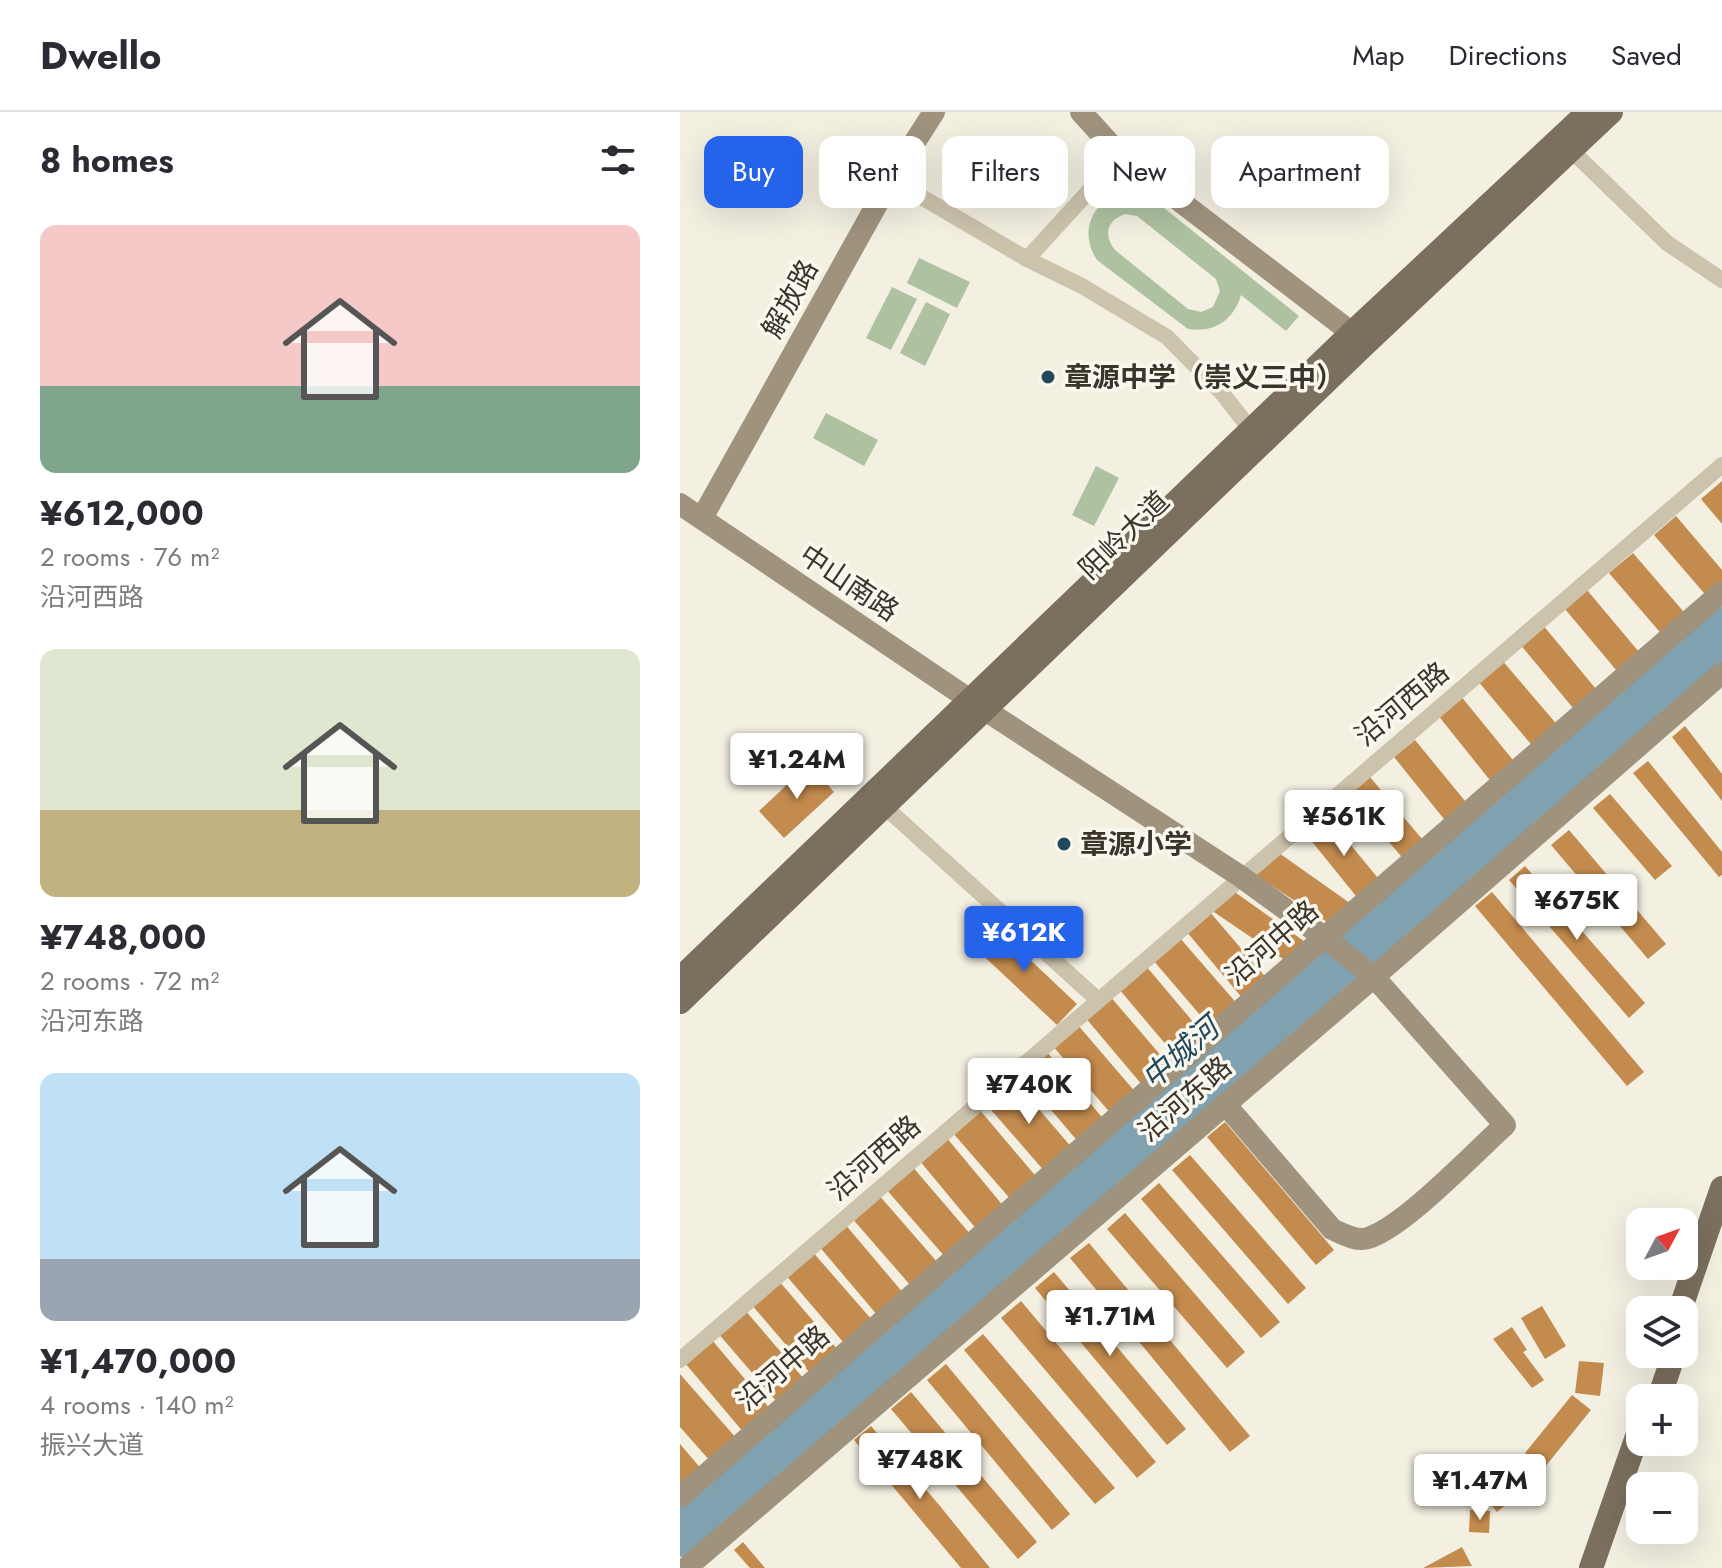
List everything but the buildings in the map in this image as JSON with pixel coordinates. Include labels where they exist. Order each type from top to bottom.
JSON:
[{"type":"main road","name":"阳岭大道","points":[[680,1002],[885,807],[977,705],[1251,430],[1588,112]]},
{"type":"main road","name":"阳岭大道","points":[[680,979],[1611,112]]},
{"type":"main road","points":[[1685,1296],[1722,1188]]},
{"type":"main road","points":[[1694,1296],[1722,1214]]},
{"type":"main road","points":[[1591,1568],[1630,1456]]},
{"type":"main road","points":[[1601,1568],[1639,1456]]},
{"type":"street","name":"解放路","points":[[919,136],[934,112]]},
{"type":"street","points":[[1081,112],[1103,136]]},
{"type":"street","points":[[1572,151],[1667,243],[1722,280]]},
{"type":"street","points":[[1027,259],[1084,197]]},
{"type":"street","points":[[926,200],[1167,337],[1222,393],[1251,430]]},
{"type":"street","name":"解放路","points":[[702,518],[875,208]]},
{"type":"street","points":[[1189,208],[1352,333]]},
{"type":"street","name":"沿河西路","points":[[680,1360],[1722,465]]},
{"type":"street","name":"中山南路","points":[[680,504],[977,705],[1240,876],[1330,942],[1367,972],[1505,1125],[1402,1218],[1366,1239],[1348,1237],[1332,1229],[1225,1104]]},
{"type":"street","name":"沿河中路","points":[[680,1497],[1330,942],[1722,592]]},
{"type":"street","name":"沿河东路","points":[[686,1568],[1225,1104],[1367,972],[1722,673]]},
{"type":"street","points":[[885,807],[1098,1000]]},
{"type":"green space","points":[[1098,208],[1164,208],[1299,316],[1286,331],[1241,295],[1233,312],[1221,323],[1206,329],[1188,329],[1097,260],[1089,242],[1093,215]],"holes":[[[1125,214],[1137,216],[1216,279],[1220,291],[1213,307],[1201,312],[1188,309],[1115,250],[1108,234],[1111,224]]]},
{"type":"green space","points":[[919,258],[970,282],[957,308],[907,283]]},
{"type":"green space","points":[[892,287],[917,299],[891,350],[866,338]]},
{"type":"green space","points":[[926,302],[950,314],[925,366],[900,353]]},
{"type":"green space","points":[[826,413],[878,440],[864,466],[813,438]]},
{"type":"green space","points":[[1096,466],[1119,478],[1094,526],[1072,515]]},
{"type":"waterway","name":"中城河","points":[[680,1517],[1722,620]]},
{"type":"waterway","points":[[680,1544],[1722,646]]},
{"type":"place","name":"章源中学（崇义三中）","points":[[1048,377]]},
{"type":"place","name":"章源小学","points":[[1064,844]]}]
